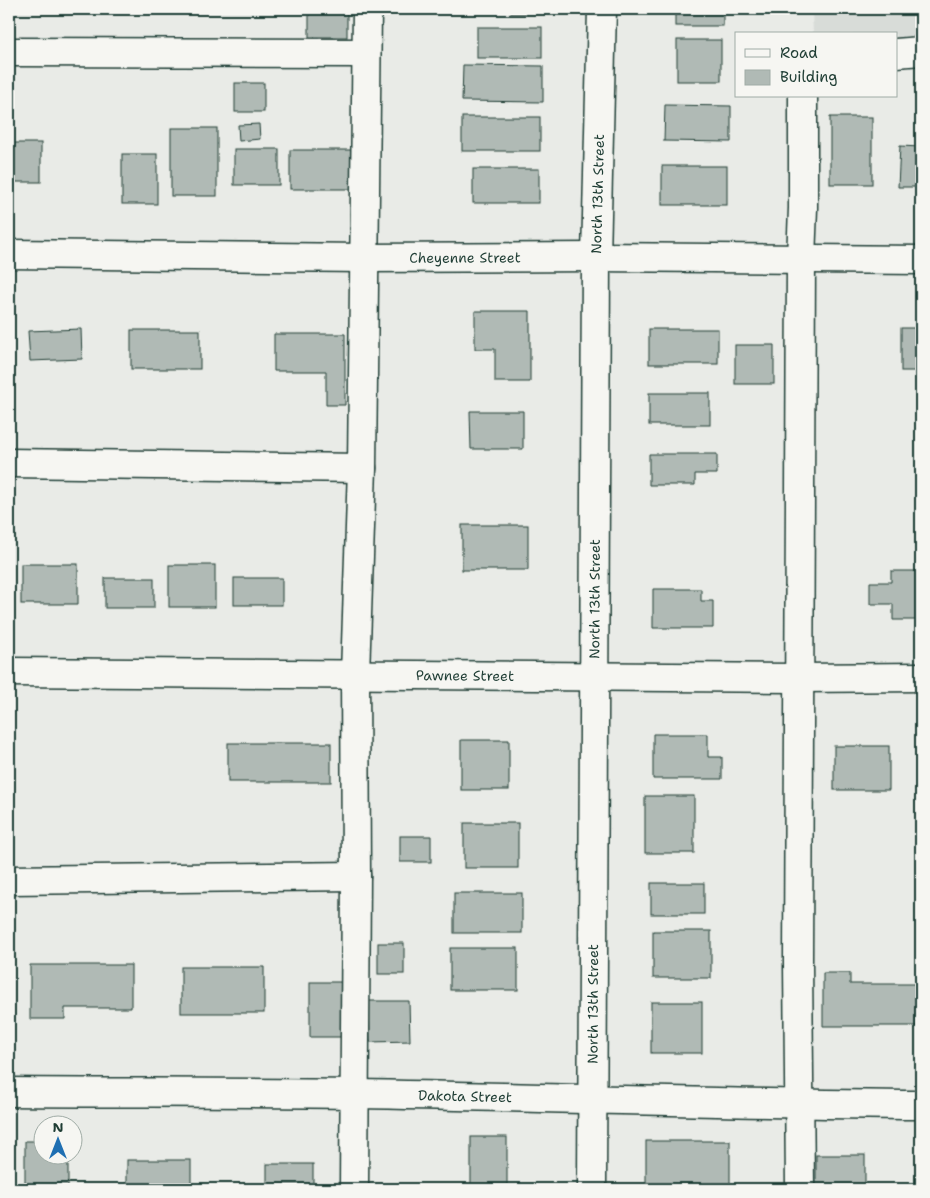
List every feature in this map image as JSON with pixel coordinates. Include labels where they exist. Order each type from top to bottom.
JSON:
[{"type":"street","points":[[354,1189],[355,674],[362,468],[367,9]]},
{"type":"street","name":"North 13th Street","points":[[592,1189],[596,257],[602,9]]},
{"type":"street","points":[[898,53],[921,51]]},
{"type":"street","points":[[9,52],[366,53]]},
{"type":"street","points":[[800,1189],[798,962],[803,98]]},
{"type":"street","name":"Cheyenne Street","points":[[9,254],[363,258],[596,257],[921,260]]},
{"type":"street","points":[[9,463],[362,468]]},
{"type":"street","name":"Pawnee Street","points":[[9,672],[799,678],[921,677]]},
{"type":"street","points":[[9,880],[356,876]]},
{"type":"street","name":"Dakota Street","points":[[9,1092],[354,1094],[921,1105]]},
{"type":"shaded area","points":[[812,9],[921,9],[921,47],[898,47],[898,32],[813,32]]},
{"type":"building","points":[[309,9],[347,9],[347,37],[309,37]]},
{"type":"building","points":[[511,9],[563,9],[563,13],[511,13]]},
{"type":"building","points":[[675,9],[723,9],[723,26],[675,26]]},
{"type":"building","points":[[477,27],[542,27],[542,58],[477,58]]},
{"type":"building","points":[[677,40],[721,40],[721,81],[677,81]]},
{"type":"building","points":[[463,65],[543,66],[543,102],[462,101]]},
{"type":"building","points":[[235,83],[264,83],[264,112],[235,112]]},
{"type":"building","points":[[665,105],[731,106],[731,142],[664,141]]},
{"type":"building","points":[[462,117],[540,117],[540,151],[462,151]]},
{"type":"building","points":[[830,117],[872,117],[872,184],[830,184]]},
{"type":"building","points":[[259,124],[260,139],[239,141],[238,125]]},
{"type":"building","points":[[171,128],[217,128],[217,196],[171,196]]},
{"type":"building","points":[[9,143],[41,143],[41,182],[9,182]]},
{"type":"building","points":[[900,146],[921,147],[921,187],[898,187]]},
{"type":"building","points":[[234,149],[279,149],[279,185],[234,185]]},
{"type":"building","points":[[290,150],[354,150],[354,189],[290,189]]},
{"type":"building","points":[[122,154],[157,154],[157,204],[122,204]]},
{"type":"building","points":[[662,166],[727,166],[727,205],[662,205]]},
{"type":"building","points":[[473,169],[539,169],[539,203],[473,203]]},
{"type":"building","points":[[475,311],[530,311],[530,382],[495,382],[495,349],[475,349]]},
{"type":"building","points":[[901,328],[921,328],[921,371],[901,371]]},
{"type":"building","points":[[81,329],[82,359],[30,361],[28,331]]},
{"type":"building","points":[[649,329],[718,329],[718,364],[649,364]]},
{"type":"building","points":[[131,330],[200,330],[200,369],[131,369]]},
{"type":"building","points":[[274,334],[345,334],[345,405],[326,405],[326,371],[274,371]]},
{"type":"building","points":[[735,345],[774,345],[774,384],[735,384]]},
{"type":"building","points":[[649,393],[710,393],[710,425],[649,425]]},
{"type":"building","points":[[470,411],[523,411],[523,449],[471,449]]},
{"type":"building","points":[[649,454],[717,454],[717,474],[695,474],[695,485],[649,485]]},
{"type":"building","points":[[462,525],[528,525],[528,570],[462,570]]},
{"type":"building","points":[[21,564],[78,564],[78,604],[21,604]]},
{"type":"building","points":[[169,565],[215,565],[215,607],[169,607]]},
{"type":"building","points":[[891,571],[921,571],[921,620],[893,620],[893,604],[870,604],[870,582],[891,582]]},
{"type":"building","points":[[105,578],[154,578],[154,608],[105,608]]},
{"type":"building","points":[[234,578],[282,578],[282,605],[234,605]]},
{"type":"building","points":[[653,589],[701,589],[701,601],[713,601],[713,628],[653,628]]},
{"type":"building","points":[[653,734],[708,734],[708,757],[722,757],[722,779],[653,779]]},
{"type":"building","points":[[461,740],[509,740],[509,790],[461,790]]},
{"type":"building","points":[[228,743],[331,743],[331,782],[228,782]]},
{"type":"building","points":[[918,744],[921,744],[921,792],[918,792]]},
{"type":"building","points":[[834,746],[889,746],[889,790],[834,790]]},
{"type":"building","points":[[645,796],[694,796],[694,853],[645,853]]},
{"type":"building","points":[[464,823],[518,823],[518,868],[464,868]]},
{"type":"building","points":[[400,836],[431,836],[431,862],[400,862]]},
{"type":"building","points":[[651,883],[704,883],[704,914],[651,914]]},
{"type":"building","points":[[454,893],[522,893],[522,933],[454,933]]},
{"type":"building","points":[[653,931],[711,931],[711,978],[653,978]]},
{"type":"building","points":[[378,943],[404,943],[404,974],[378,974]]},
{"type":"building","points":[[450,948],[518,948],[518,990],[450,990]]},
{"type":"building","points":[[30,965],[131,965],[131,1008],[65,1008],[65,1019],[30,1019]]},
{"type":"building","points":[[181,967],[264,967],[264,1013],[181,1013]]},
{"type":"building","points":[[823,973],[850,973],[850,984],[917,984],[917,1026],[823,1026]]},
{"type":"building","points":[[310,982],[347,982],[347,1037],[310,1037]]},
{"type":"building","points":[[369,1001],[409,1001],[410,1041],[370,1042]]},
{"type":"building","points":[[651,1002],[702,1002],[702,1053],[651,1053]]},
{"type":"building","points":[[471,1137],[507,1137],[507,1186],[471,1186]]},
{"type":"building","points":[[25,1141],[32,1141],[32,1166],[68,1166],[68,1189],[25,1189]]},
{"type":"building","points":[[646,1141],[730,1141],[730,1188],[646,1188]]},
{"type":"building","points":[[816,1155],[865,1155],[865,1189],[816,1189]]},
{"type":"building","points":[[127,1160],[191,1160],[191,1189],[127,1189]]},
{"type":"building","points":[[267,1164],[313,1164],[313,1189],[267,1189]]}]
